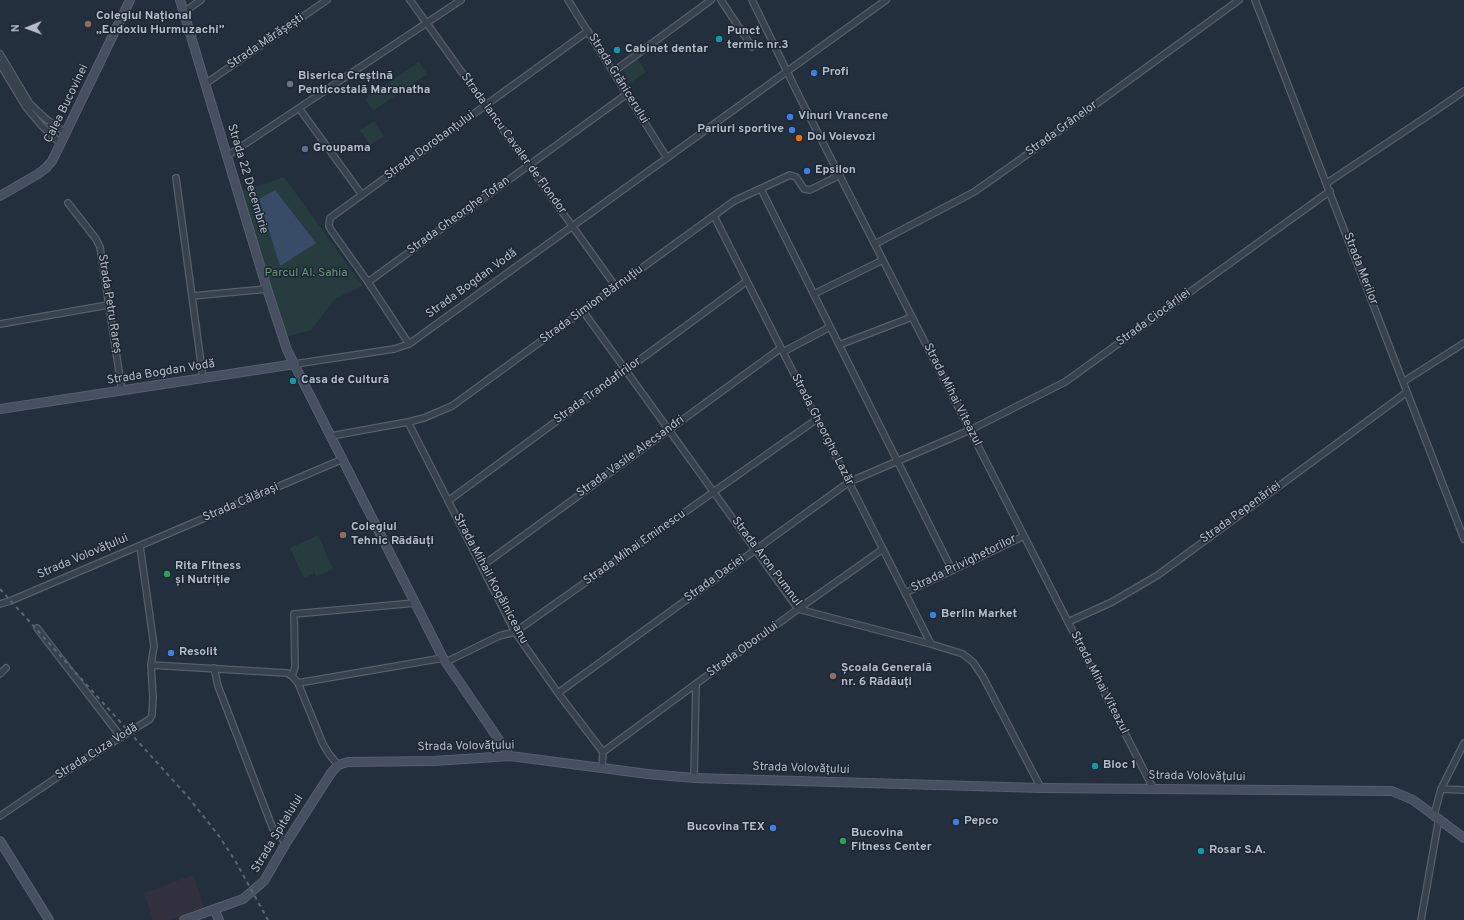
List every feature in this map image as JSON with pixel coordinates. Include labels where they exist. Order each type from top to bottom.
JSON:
[{"type":"main road","name":"Calea Bucovinei","points":[[0,196],[24,183],[46,168],[52,160],[130,0]]},
{"type":"main road","name":"Strada 22 Decembrie","points":[[180,0],[267,289],[287,350],[444,660],[510,756]]},
{"type":"main road","name":"Strada Bogdan Vodă","points":[[0,410],[295,364]]},
{"type":"main road","name":"Strada Volovățului","points":[[338,765],[348,762],[434,761],[510,756],[602,769],[694,778],[1041,788],[1153,788],[1392,792],[1413,800],[1464,838]]},
{"type":"main road","name":"Strada Spitalului","points":[[184,920],[243,898],[260,886],[330,773],[338,765]]},
{"type":"main road","points":[[0,841],[49,920]]},
{"type":"main road","points":[[214,909],[220,920]]},
{"type":"street","points":[[184,12],[201,0]]},
{"type":"street","name":"Strada Mărășești","points":[[205,84],[328,0]]},
{"type":"street","name":"Strada Iancu Cavaler de Flondor","points":[[410,0],[616,287]]},
{"type":"street","points":[[227,156],[461,0]]},
{"type":"street","name":"Strada Grănicerului","points":[[568,0],[667,158]]},
{"type":"street","points":[[613,72],[711,0]]},
{"type":"street","points":[[721,0],[752,47]]},
{"type":"street","name":"Strada Mihai Viteazul","points":[[752,0],[787,72],[1153,788]]},
{"type":"street","name":"Strada Bogdan Vodă","points":[[295,364],[394,349],[409,344],[886,0]]},
{"type":"street","name":"Strada Grânelor","points":[[875,244],[974,192],[1239,0]]},
{"type":"street","name":"Strada Merilor","points":[[1255,0],[1464,539]]},
{"type":"street","name":"Strada Dorobanțului","points":[[368,282],[331,230],[329,222],[330,218],[588,32]]},
{"type":"street","points":[[0,54],[30,104],[46,119],[66,133]]},
{"type":"street","points":[[0,64],[26,107],[45,129],[61,144]]},
{"type":"street","points":[[1327,183],[1464,90]]},
{"type":"street","name":"Strada Gheorghe Tofan","points":[[368,282],[627,94]]},
{"type":"street","points":[[300,108],[362,195]]},
{"type":"street","name":"Strada Simion Bărnuțiu","points":[[331,436],[408,422],[424,418],[452,406],[734,201],[790,175],[796,177],[804,189],[810,190],[840,175]]},
{"type":"street","points":[[176,178],[203,378]]},
{"type":"street","points":[[761,188],[952,570]]},
{"type":"street","name":"Strada Ciocârliei","points":[[898,462],[970,430],[1065,382],[1330,191]]},
{"type":"street","name":"Strada Petru Rareș","points":[[68,203],[96,239],[100,247],[122,391]]},
{"type":"street","name":"Strada Gheorghe Lazăr","points":[[714,216],[931,644]]},
{"type":"street","points":[[814,294],[883,260]]},
{"type":"street","name":"Strada Trandafirilor","points":[[448,501],[747,281]]},
{"type":"street","points":[[368,282],[409,344]]},
{"type":"street","points":[[192,296],[267,289]]},
{"type":"street","points":[[0,324],[108,306]]},
{"type":"street","name":"Strada Aron Pumnul","points":[[583,311],[798,609],[931,644],[963,654],[973,662],[983,677],[1041,788]]},
{"type":"street","points":[[839,345],[912,317]]},
{"type":"street","name":"Strada Vasile Alecsandri","points":[[482,566],[669,429],[782,350],[830,327]]},
{"type":"street","points":[[1403,382],[1464,343]]},
{"type":"street","name":"Strada Pepenăriei","points":[[1068,622],[1112,602],[1158,575],[1407,392]]},
{"type":"street","name":"Strada Mihai Eminescu","points":[[298,683],[444,660],[499,636],[515,632],[817,419]]},
{"type":"street","name":"Strada Mihail Kogălniceanu","points":[[408,422],[515,632],[558,693],[603,752]]},
{"type":"street","name":"Strada Călărași","points":[[140,546],[343,459]]},
{"type":"street","name":"Strada Daciei","points":[[558,693],[849,482],[898,462]]},
{"type":"street","name":"Strada Privighetorilor","points":[[905,593],[1024,536]]},
{"type":"street","name":"Strada Volovățului","points":[[0,604],[140,546],[154,646],[151,665]]},
{"type":"street","name":"Strada Oborului","points":[[603,752],[798,609],[883,549]]},
{"type":"street","points":[[292,676],[295,667],[294,614],[415,603]]},
{"type":"street","points":[[37,628],[121,737]]},
{"type":"street","points":[[151,665],[282,672],[292,676],[298,683],[323,744],[338,765]]},
{"type":"street","name":"Strada Cuza Vodă","points":[[0,816],[65,772],[150,719],[152,715],[153,698],[151,665]]},
{"type":"street","points":[[0,674],[6,668]]},
{"type":"street","points":[[214,668],[218,686],[273,829],[286,842]]},
{"type":"street","points":[[694,778],[696,684]]},
{"type":"street","points":[[1421,920],[1441,789],[1464,743]]},
{"type":"street","points":[[602,769],[603,752]]},
{"type":"street","points":[[1441,789],[1464,790]]},
{"type":"shaded area","points":[[193,875],[204,907],[170,920],[153,920],[144,893]]},
{"type":"green space","points":[[637,58],[646,72],[630,83],[623,70],[625,66]]},
{"type":"green space","points":[[419,62],[427,74],[397,95],[389,82]]},
{"type":"green space","points":[[389,83],[396,95],[373,111],[365,99]]},
{"type":"green space","points":[[374,121],[384,136],[370,145],[360,130]]},
{"type":"green space","name":"Parcul Al. Sahia","points":[[284,177],[363,286],[335,299],[311,330],[286,337],[270,289],[243,191]]},
{"type":"green space","points":[[318,535],[333,569],[316,577],[313,569],[314,574],[304,578],[290,548]]},
{"type":"water","points":[[275,190],[316,243],[280,266],[259,199]]},
{"type":"railway","points":[[0,589],[189,798],[219,836],[236,862],[268,920]]},
{"type":"place","name":"Colegiul Național „Eudoxiu Hurmuzachi”","points":[[88,24]]},
{"type":"place","name":"Punct termic nr.3","points":[[719,39]]},
{"type":"place","name":"Cabinet dentar","points":[[617,50]]},
{"type":"place","name":"Profi","points":[[814,73]]},
{"type":"place","name":"Biserica Creștină Penticostală Maranatha","points":[[290,84]]},
{"type":"place","name":"Vinuri Vrancene","points":[[790,117]]},
{"type":"place","name":"Pariuri sportive","points":[[792,130]]},
{"type":"place","name":"Doi Voievozi","points":[[799,138]]},
{"type":"place","name":"Groupama","points":[[305,149]]},
{"type":"place","name":"Epsilon","points":[[807,171]]},
{"type":"place","name":"Casa de Cultură","points":[[293,381]]},
{"type":"place","name":"Colegiul Tehnic Rădăuți","points":[[343,535]]},
{"type":"place","name":"Rita Fitness și Nutriție","points":[[167,574]]},
{"type":"place","name":"Berlin Market","points":[[933,615]]},
{"type":"place","name":"Resolit","points":[[171,653]]},
{"type":"place","name":"Școala Generală nr. 6 Rădăuți","points":[[833,676]]},
{"type":"place","name":"Bloc 1","points":[[1095,766]]},
{"type":"place","name":"Pepco","points":[[956,822]]},
{"type":"place","name":"Bucovina TEX","points":[[773,828]]},
{"type":"place","name":"Bucovina Fitness Center","points":[[843,841]]},
{"type":"place","name":"Rosar S.A.","points":[[1201,851]]}]
